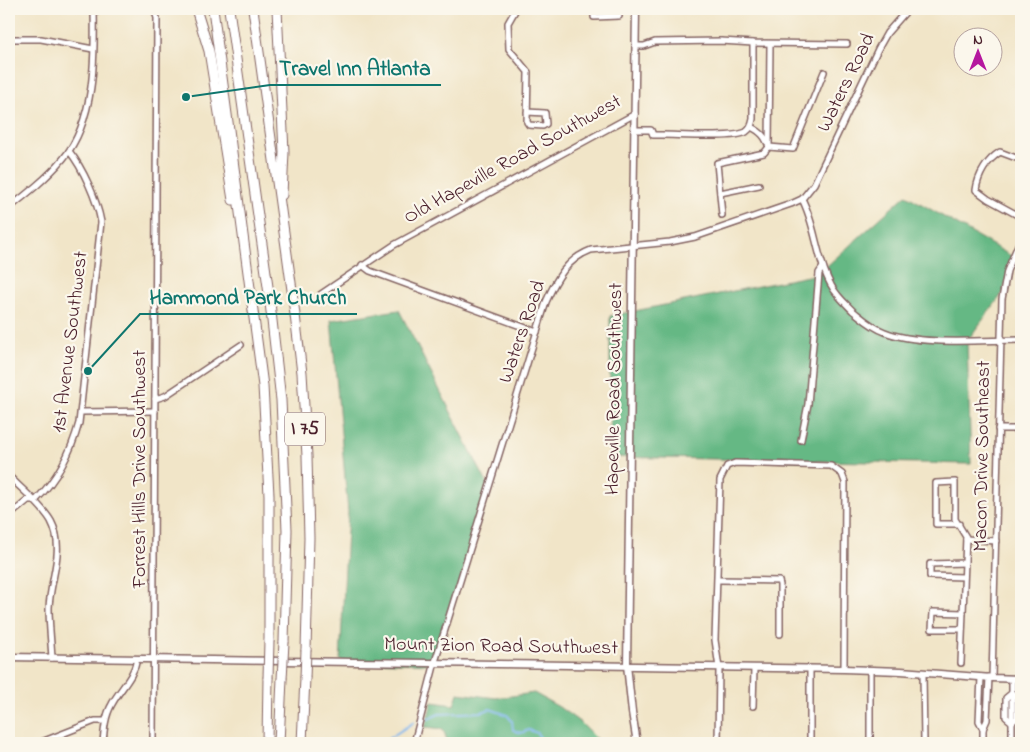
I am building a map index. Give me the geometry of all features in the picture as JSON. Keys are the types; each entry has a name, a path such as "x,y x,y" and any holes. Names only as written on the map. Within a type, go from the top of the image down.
{"highway":[{"path":"196,9 209,51 236,217 249,266"},
{"path":"213,9 264,386 270,580 267,743"},
{"name":"I 75","path":"229,9 269,294 281,400 287,530 279,743"},
{"name":"I 75","path":"253,9 302,373 309,538 302,743"},
{"path":"277,9 284,152 284,182 281,208"}],"street":[{"path":"9,208 44,179 69,151 78,134 88,107 91,89 94,9"},
{"name":"Forrest Hills Drive Southwest","path":"154,9 157,18 154,743"},
{"path":"516,9 508,23 509,49 528,72 527,112"},
{"path":"594,9 594,17 619,16"},
{"name":"Old Hapeville Road Southwest","path":"321,294 362,265 426,227 635,114 636,9"},
{"name":"Waters Road","path":"414,743 435,662 537,332 552,289 561,273 572,260 591,250 670,242 695,237 802,199 814,184 878,49 887,34 908,9"},
{"path":"9,39 41,39 93,49"},
{"path":"636,46 644,46 655,42 737,41 753,44 847,44"},
{"path":"635,130 651,130 653,134 662,135 734,135 746,132 751,127 754,119 753,44"},
{"path":"722,215 717,163 764,153 769,147 770,44"},
{"path":"769,147 793,149 824,72"},
{"name":"Hapeville Road Southwest","path":"635,114 627,666 637,743"},
{"path":"751,127 760,131 765,136 769,147"},
{"name":"1st Avenue Southwest","path":"9,516 28,500 36,500 45,491 64,464 75,438 81,412 100,222 96,203 76,159 69,151"},
{"path":"1016,158 1000,152 992,157 977,181 976,190 988,199 1021,217"},
{"path":"720,193 759,185"},
{"path":"802,199 823,267 831,286 842,301 862,318 885,332 897,336 933,340 1021,340"},
{"name":"Macon Drive Southeast","path":"983,729 987,720 991,678 1002,299 1007,271 1021,238"},
{"path":"362,265 370,271 537,332"},
{"path":"801,440 808,404 819,273 823,267"},
{"path":"155,399 165,396 241,346"},
{"path":"81,412 155,411"},
{"path":"998,429 1021,429"},
{"path":"718,743 719,668 715,641 720,480 727,466 735,463 831,466 838,469 842,474 846,482 844,670"},
{"path":"9,476 50,520 56,532 58,557 50,607 52,658"},
{"path":"958,524 936,524 936,482 955,482 955,519 963,530 966,539 961,663"},
{"path":"966,539 996,541"},
{"path":"964,577 930,576 930,564 965,563"},
{"path":"718,580 779,581 780,634"},
{"path":"962,629 932,629 933,612 963,613"},
{"name":"Mount Zion Road Southwest","path":"9,657 870,670 1021,679"},
{"path":"103,743 105,721 112,705 135,669 137,659"},
{"path":"754,669 754,706"},
{"path":"810,670 810,743"},
{"path":"870,670 870,743"},
{"path":"923,673 924,743"},
{"path":"981,677 979,721 983,729 983,743"},
{"path":"1012,678 1012,693"},
{"path":"1012,693 1017,697 1015,709 1017,718 1012,722"},
{"path":"1012,693 1006,698 1006,717 1012,722"},
{"path":"1006,709 1015,709"},
{"path":"38,743 95,721 105,721"},
{"path":"1012,722 1012,743"}],"green space":[{"path":"906,195 1013,257 1003,293 967,341 971,464 610,457 610,316 818,274"},
{"path":"399,310 490,489 433,664 340,661 348,512 331,320"},
{"path":"458,693 496,698 534,693 559,707 581,723 598,740 597,743 448,743 443,729 425,727 432,702 454,705"}],"waterway":[{"path":"428,719 439,714 482,712 490,709 507,715 512,721 513,730 521,733 529,730 537,733 544,743"},
{"path":"382,743 414,722"}],"place":[{"name":"Travel Inn Atlanta","path":"186,97"},
{"name":"Hammond Park Church","path":"88,371"}]}
